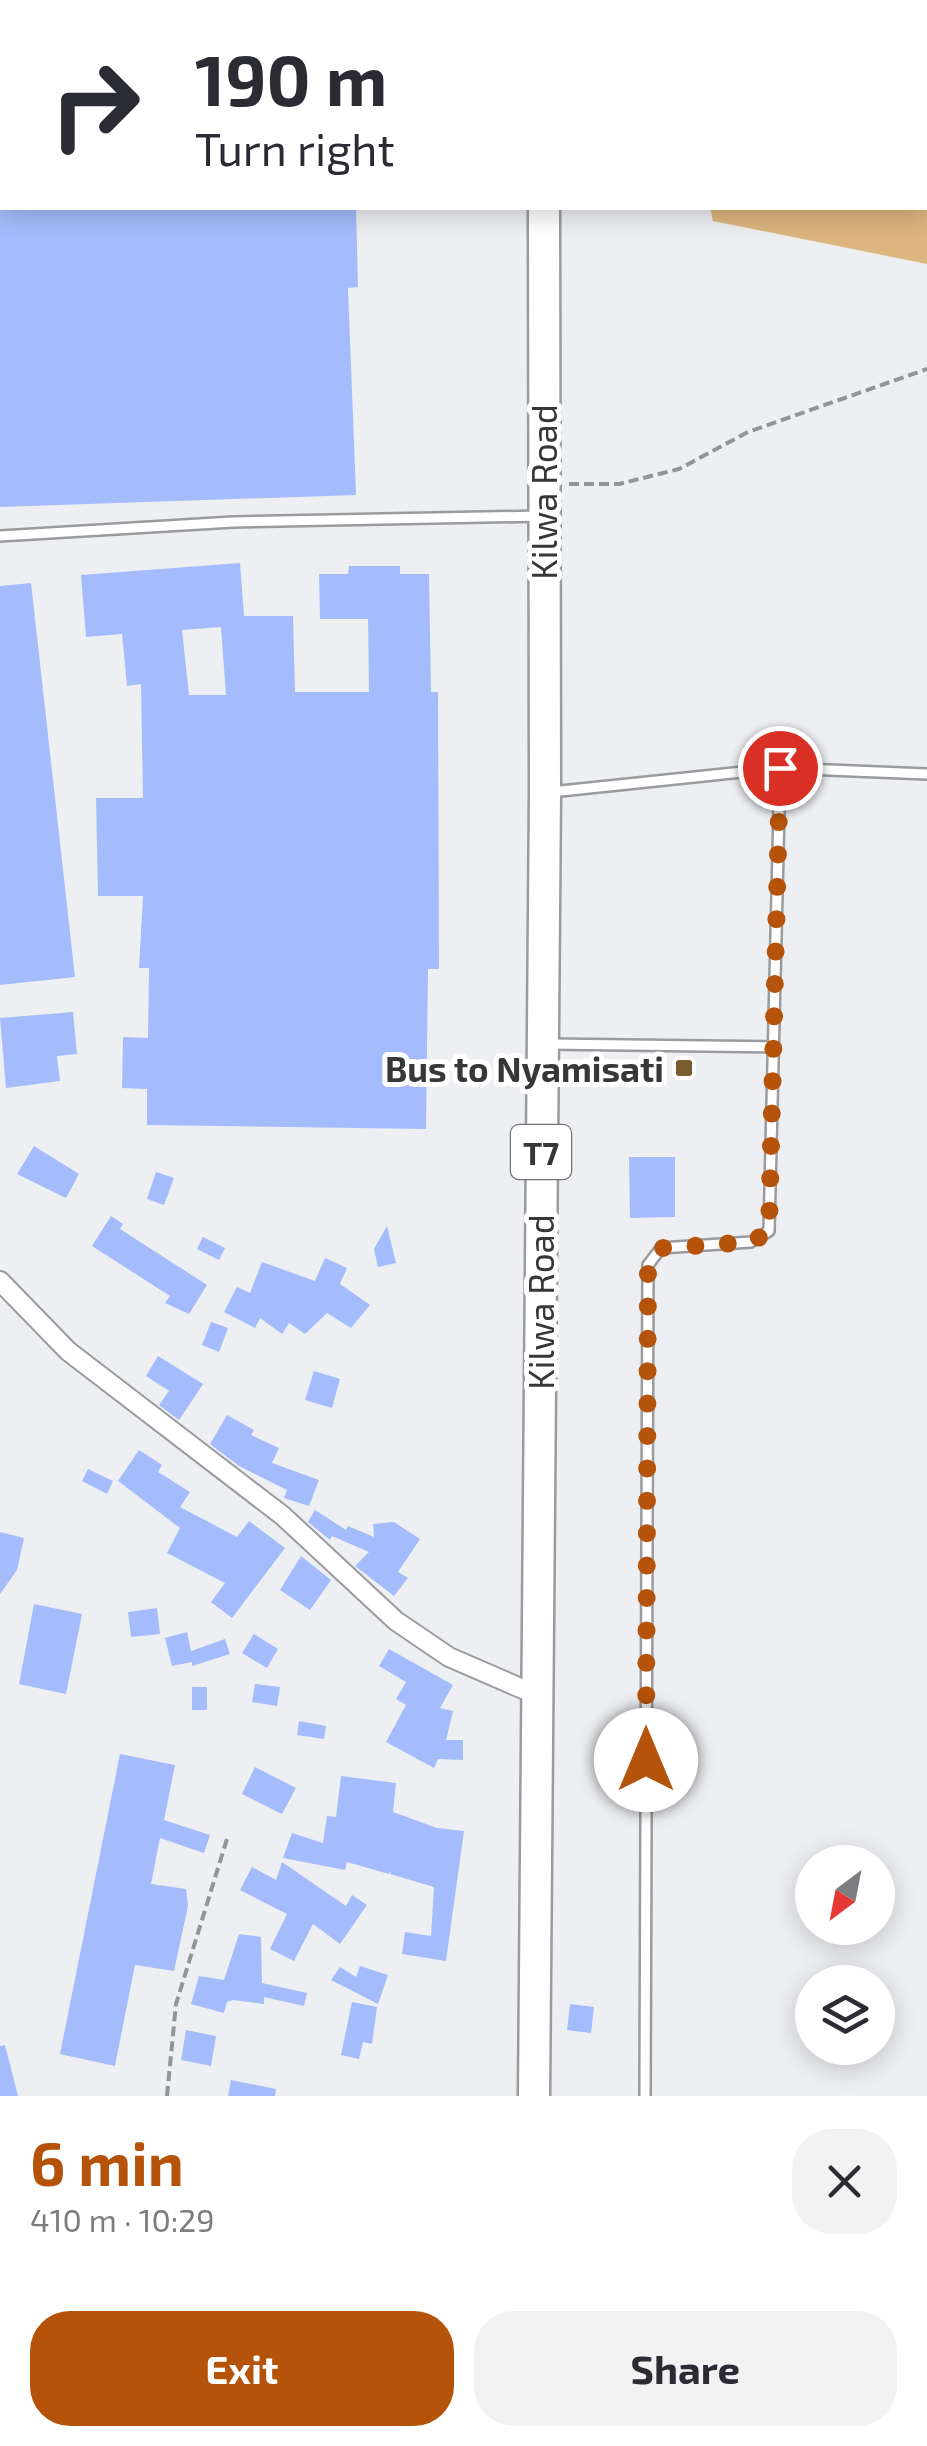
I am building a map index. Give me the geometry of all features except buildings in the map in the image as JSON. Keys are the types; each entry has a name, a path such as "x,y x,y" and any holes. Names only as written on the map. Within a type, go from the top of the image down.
{"highway":[{"name":"Kilwa Road","path":"534,2096 544,793 544,210"}],"street":[{"path":"0,1281 68,1351 283,1516 396,1621 449,1656 539,1696"}],"lane":[{"path":"0,536 253,522 541,516"},
{"path":"645,2096 648,1264 662,1248 752,1242 769,1231 780,768"},
{"path":"544,793 780,768 927,774"},
{"path":"542,1044 775,1047"}],"path":[{"path":"544,484 619,484 644,479 679,468 748,432 927,369"},
{"path":"167,2096 176,2004 228,1839"}],"shaded area":[{"path":"710,210 927,210 927,264 713,221"}],"place":[{"name":"Bus to Nyamisati","path":"684,1068"}],"route":[{"path":"646,1760 648,1264 662,1248 752,1242 769,1231 780,768"}]}
